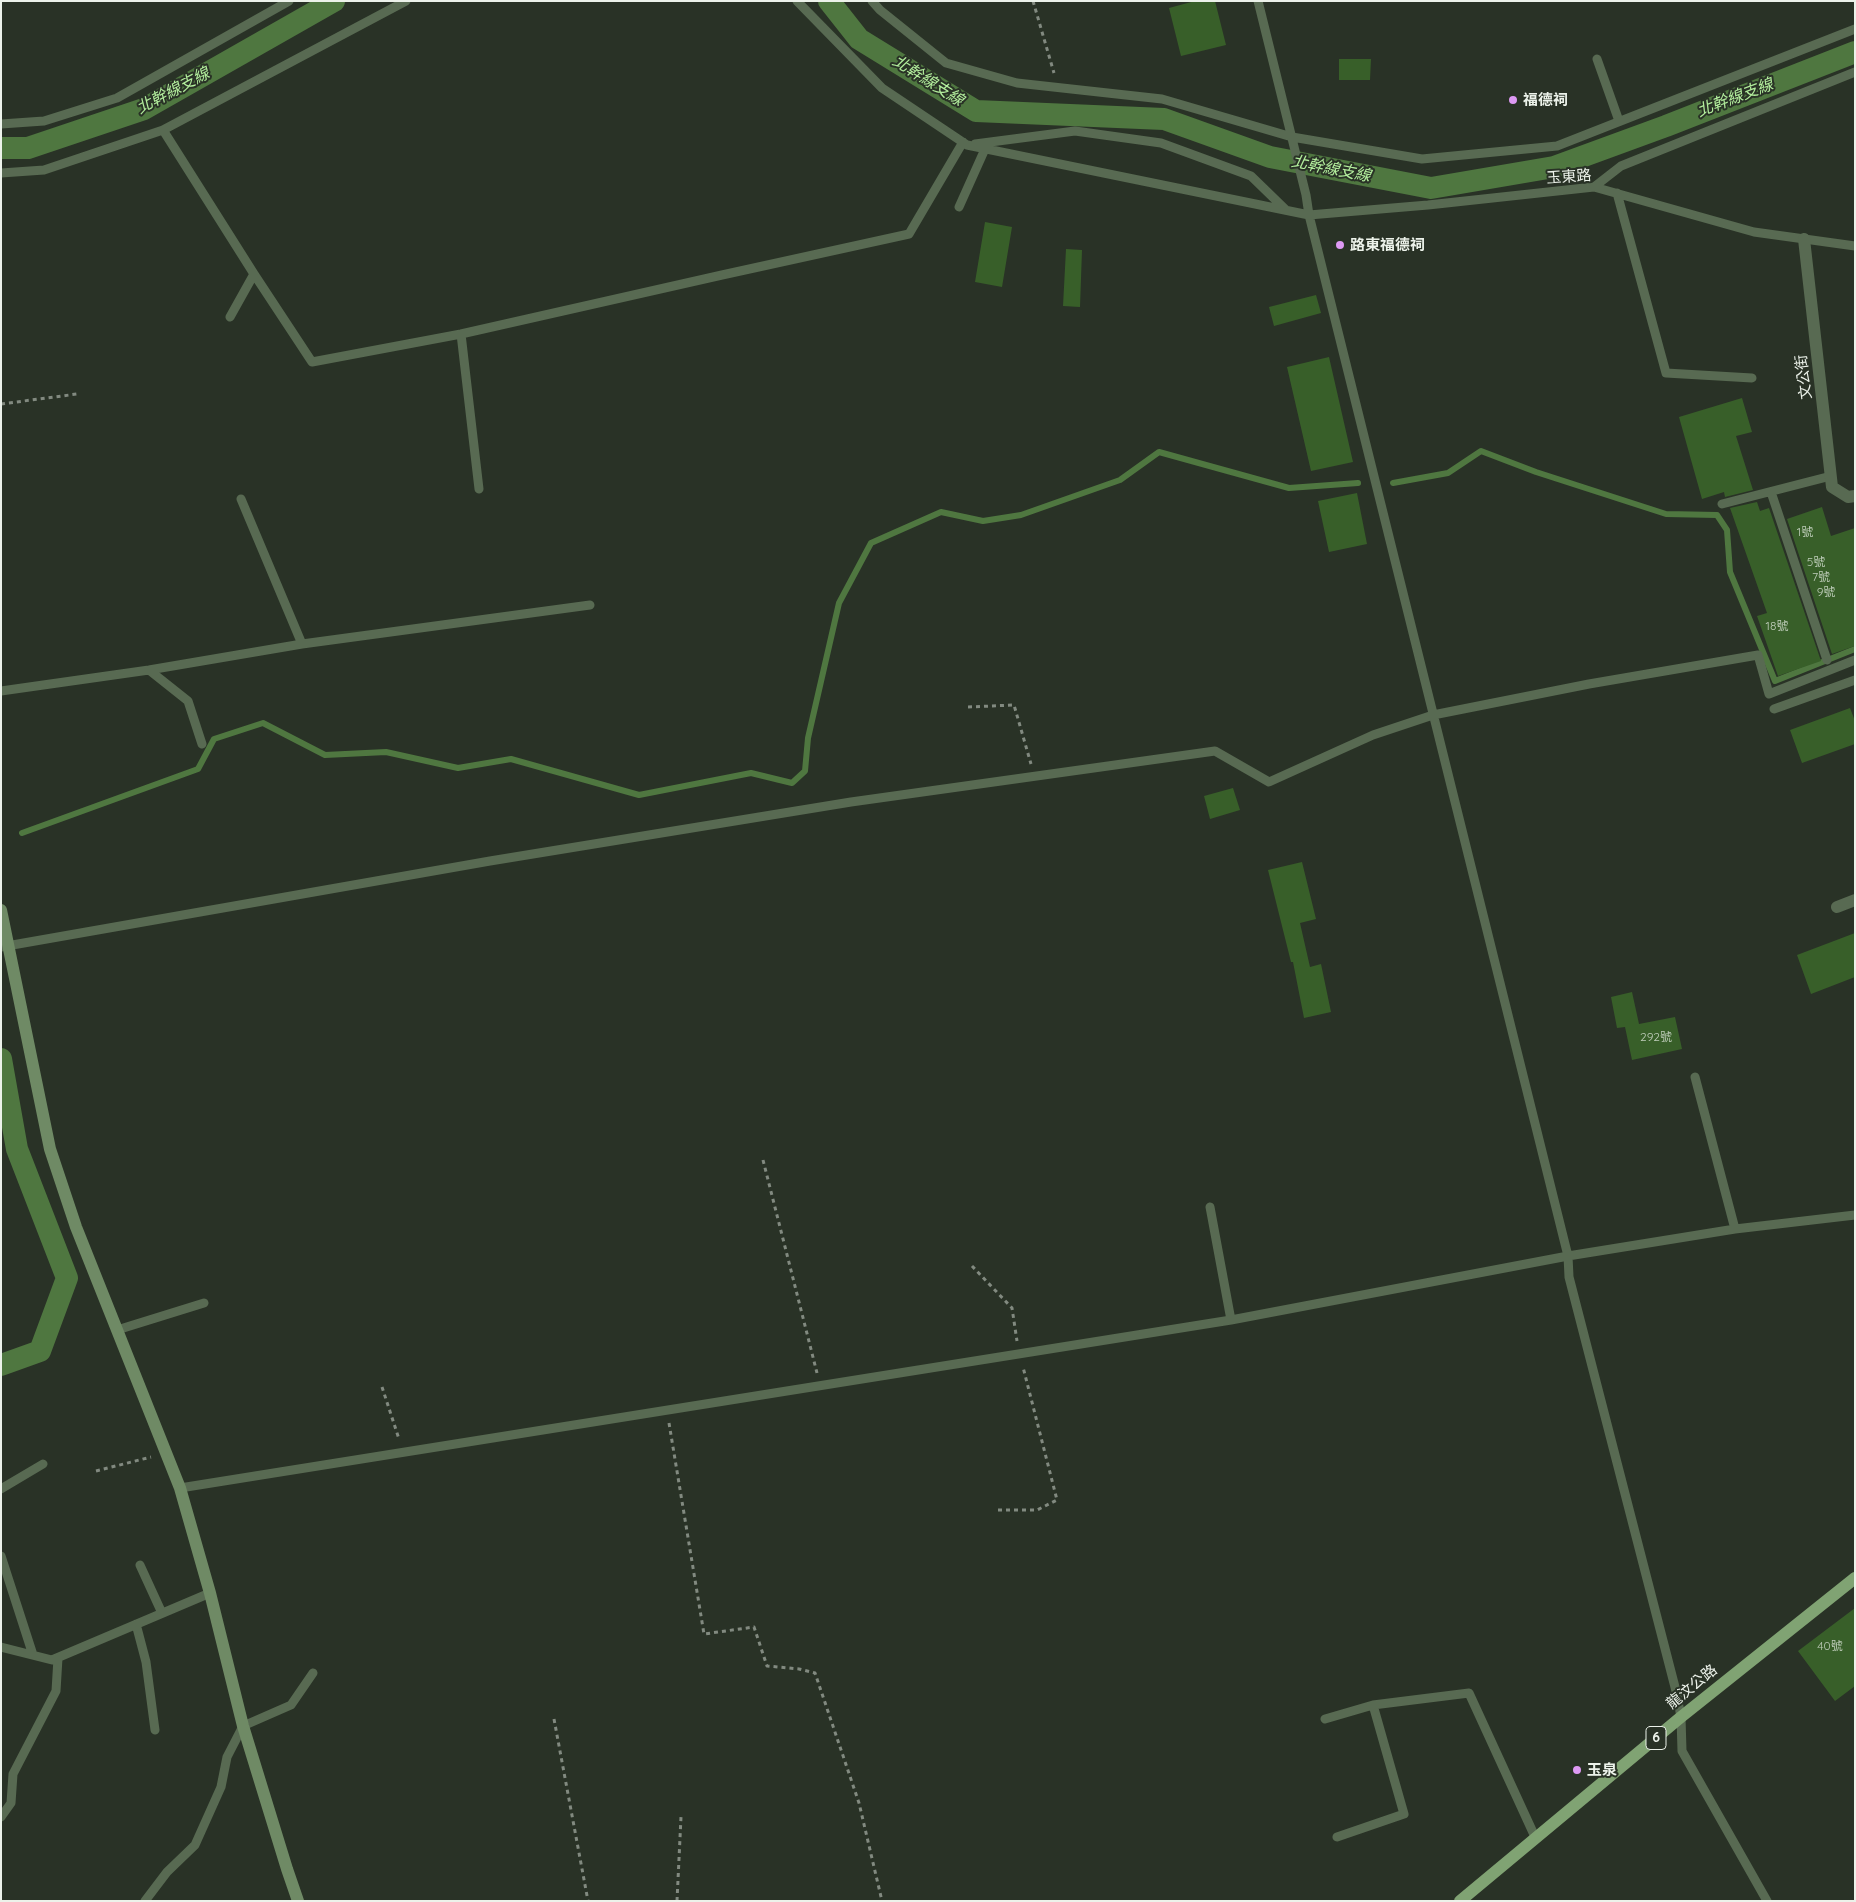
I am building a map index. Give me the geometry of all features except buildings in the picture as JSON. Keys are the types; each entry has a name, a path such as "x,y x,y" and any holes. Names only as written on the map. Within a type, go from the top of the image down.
{"main road":[{"path":"1,910 4,947 50,1149 76,1227 180,1488 210,1593 242,1726 298,1901"},
{"name":"龍汶公路","path":"1460,1901 1681,1717 1855,1578"}],"street":[{"name":"文公街","path":"1804,239 1832,487 1848,497 1855,496"},
{"path":"1837,907 1855,900"}],"lane":[{"path":"1,124 44,121 117,98 289,1"},
{"path":"1,172 44,170 163,130 406,1"},
{"path":"798,1 882,88 965,143 1075,131 1161,143 1251,176 1286,210"},
{"path":"872,1 880,10 946,63 1017,83 1162,99 1292,137 1422,159 1558,146 1855,29"},
{"path":"1258,1 1432,715 1568,1256 1569,1277 1676,1691 1681,1717 1682,1750 1767,1901"},
{"path":"1597,59 1619,122"},
{"path":"1594,187 1621,166 1855,72"},
{"path":"163,130 312,362 462,334 909,234 965,143"},
{"name":"玉東路","path":"965,143 1309,215 1428,205 1594,187 1754,232 1855,246"},
{"path":"959,206 985,148"},
{"path":"1617,193 1666,373 1752,378"},
{"path":"230,317 254,274"},
{"path":"462,334 479,489"},
{"path":"1722,504 1831,476"},
{"path":"1771,492 1827,660"},
{"path":"241,499 302,644"},
{"path":"1,691 149,670 302,644 590,605"},
{"path":"4,947 500,859 842,804 1215,751 1269,782 1373,735 1432,715 1590,684 1758,655 1769,694 1855,660"},
{"path":"149,670 188,701 202,744"},
{"path":"1774,709 1855,680"},
{"path":"1695,1076 1735,1229"},
{"path":"1210,1207 1231,1320"},
{"path":"180,1488 1231,1320 1568,1256 1735,1229 1855,1215"},
{"path":"117,1330 204,1303"},
{"path":"1,1489 42,1464"},
{"path":"1,1556 32,1655"},
{"path":"140,1565 162,1613"},
{"path":"1,1647 52,1660 210,1593"},
{"path":"136,1624 146,1662 155,1730"},
{"path":"1,1817 12,1803 13,1774 56,1691 58,1658"},
{"path":"145,1901 167,1872 195,1845 221,1787 227,1757 242,1726 291,1705 313,1673"},
{"path":"1325,1719 1373,1706 1469,1693 1536,1839"},
{"path":"1337,1837 1404,1814 1373,1706"}],"path":[{"path":"1033,1 1058,88"},
{"path":"1,404 77,394"},
{"path":"968,707 1014,705 1035,776"},
{"path":"763,1160 821,1386"},
{"path":"972,1266 1012,1308 1019,1354 1057,1500 1038,1510 998,1510"},
{"path":"382,1387 404,1452"},
{"path":"667,1410 704,1634 754,1627 767,1666 800,1669 815,1674 859,1803 882,1901"},
{"path":"96,1472 167,1452"},
{"path":"554,1719 588,1901"},
{"path":"677,1901 681,1818"}],"waterway":[{"name":"北幹線支線","path":"1,148 28,148 144,109 334,1"},
{"name":"北幹線支線","path":"829,1 859,39 976,111 1164,119 1270,157 1431,188 1554,167 1666,126 1855,52"},
{"path":"1393,483 1448,473 1481,451 1536,472 1666,514 1717,515 1727,530 1730,572 1775,681 1855,649"},
{"path":"22,833 198,769 214,739 263,723 325,755 386,752 458,768 511,759 639,795 751,773 792,783 805,771 808,738 839,603 871,543 941,512 983,521 1021,515 1120,480 1159,452 1289,488 1358,483"},
{"path":"1,1059 17,1149 67,1278 40,1351 1,1365"}],"place":[{"name":"福德祠","path":"1513,100"},
{"name":"路東福德祠","path":"1340,245"},
{"name":"玉泉","path":"1577,1770"}]}
